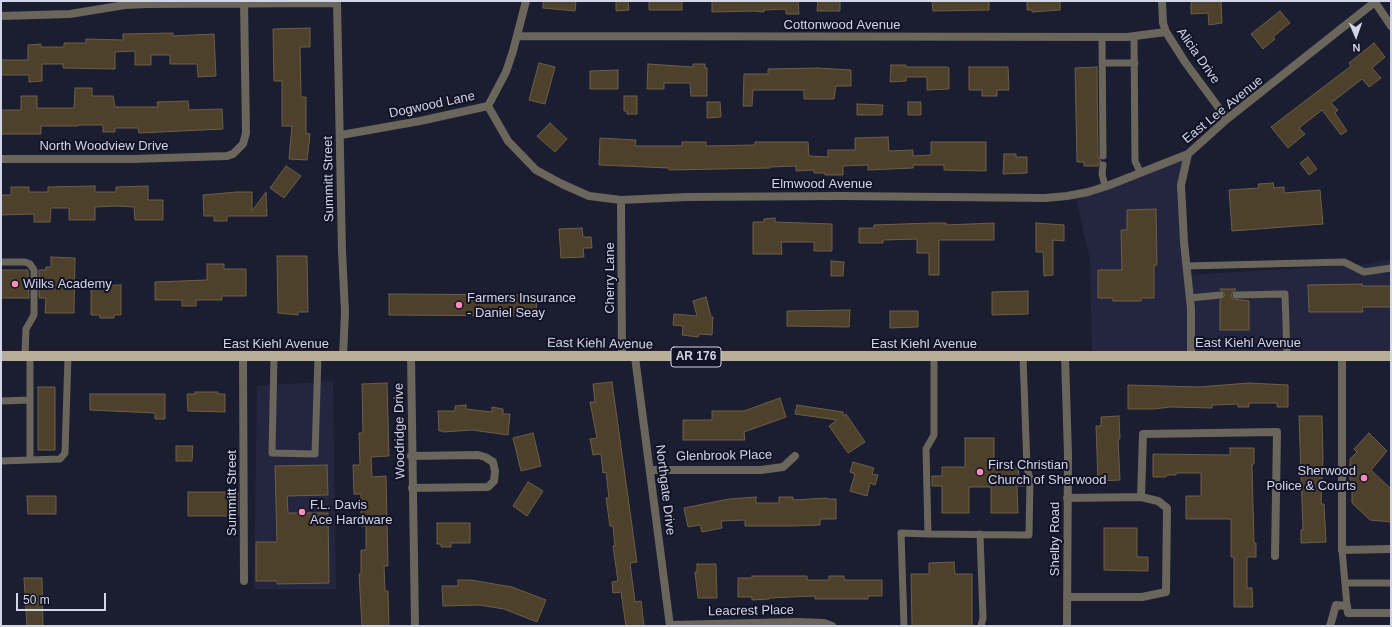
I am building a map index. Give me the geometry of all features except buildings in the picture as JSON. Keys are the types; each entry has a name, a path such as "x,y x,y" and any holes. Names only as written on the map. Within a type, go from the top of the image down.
{"main road":[{"name":"East Kiehl Avenue","path":"1,356 622,356 636,358 1391,356"}],"street":[{"name":"Dogwood Lane","path":"341,135 420,121 488,106 506,72 526,1"},
{"name":"Alicia Drive","path":"1162,1 1163,23 1166,32 1185,62 1227,119"},
{"path":"1375,1 1391,26"},
{"name":"East Lee Avenue","path":"1191,357 1190,298 1181,185 1188,154 1227,119 1375,1"},
{"name":"North Woodview Drive","path":"1,159 206,157 233,154 243,144 246,134 244,2"},
{"path":"1,16 70,14 132,4 337,2"},
{"name":"Summitt Street","path":"337,2 341,135 342,251 345,312 343,357"},
{"name":"Cottonwood Avenue","path":"517,36 1102,37 1134,36 1166,32"},
{"name":"Elmwood Avenue","path":"488,106 508,141 536,170 589,196 621,200 687,197 842,196 1045,198 1088,192 1188,154"},
{"name":"Cherry Lane","path":"621,200 622,356"},
{"name":"Summitt Street","path":"244,356 244,581"},
{"name":"Woodridge Drive","path":"411,356 411,456 415,626"},
{"name":"Shelby Road","path":"1065,356 1068,498 1067,626"},
{"path":"1342,356 1342,550 1391,549"},
{"name":"Northgate Drive","path":"636,358 670,625"},
{"path":"1142,497 1143,434 1277,432 1275,556"},
{"path":"411,456 478,455 493,462 495,471 494,480 488,487 412,488"},
{"name":"Glenbrook Place","path":"650,470 762,470 783,467 795,456"},
{"path":"1067,597 1142,598 1166,592 1167,508 1158,501 1142,497 1068,498"},
{"path":"1330,626 1336,605 1347,606 1348,613 1391,613"},
{"name":"Leacrest Place","path":"670,625 797,622 832,626"}],"lane":[{"path":"1134,36 1134,160 1140,172"},
{"path":"1102,37 1103,156"},
{"path":"1102,63 1135,63"},
{"path":"1103,165 1102,174 1105,186"},
{"path":"1,262 25,262 30,264 34,270 34,315 26,329 30,400 30,460"},
{"path":"1187,266 1344,262 1364,272 1391,268"},
{"path":"1236,295 1285,294 1287,356"},
{"path":"1190,298 1220,295"},
{"path":"1,461 60,459 65,453 68,356"},
{"path":"904,626 901,533 1029,535 1030,479 1027,468 1023,356"},
{"path":"274,357 272,453 315,454 318,357"},
{"path":"928,534 926,449 934,435 934,357"},
{"path":"1,401 30,400"},
{"path":"980,534 983,618 981,626"},
{"path":"1342,550 1347,606"},
{"path":"1345,583 1391,583"}],"shaded area":[{"path":"1188,154 1183,169 1188,275 1368,264 1391,259 1391,356 1092,356 1090,260 1075,194"},
{"path":"333,381 336,589 254,589 257,386"}],"place":[{"name":"Wilks Academy","path":"15,284"},
{"name":"Farmers Insurance - Daniel Seay","path":"459,305"},
{"name":"First Christian Church of Sherwood","path":"980,472"},
{"name":"Sherwood Police & Courts","path":"1364,478"},
{"name":"F.L. Davis Ace Hardware","path":"302,512"}]}
